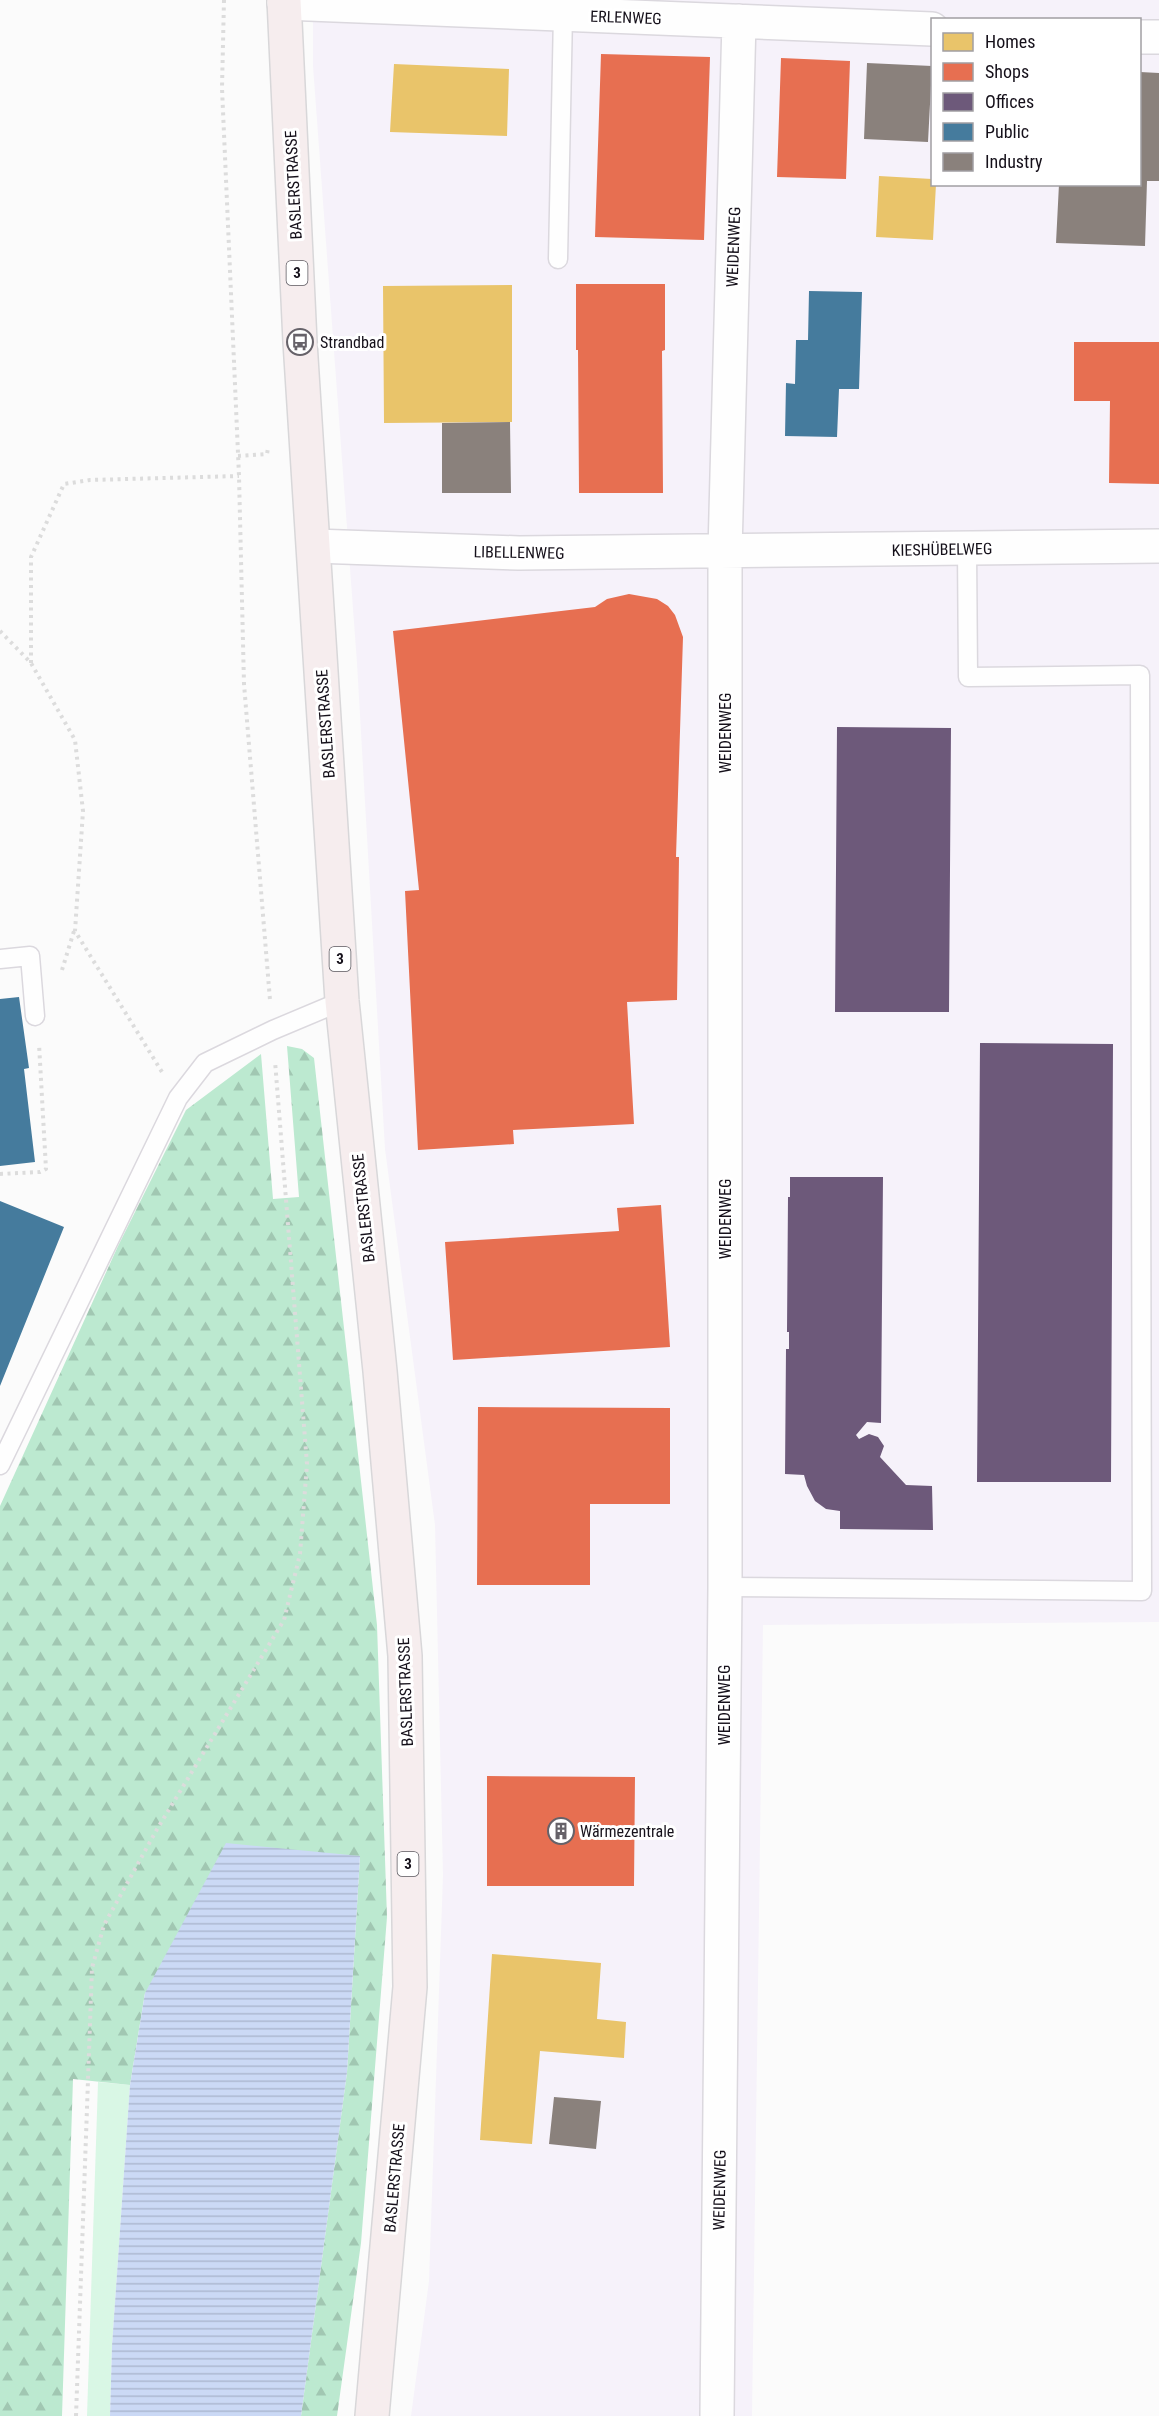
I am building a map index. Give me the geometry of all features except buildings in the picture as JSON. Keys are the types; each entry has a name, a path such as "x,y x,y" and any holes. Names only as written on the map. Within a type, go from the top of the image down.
{"main road":[{"name":"BASLERSTRASSE","path":"284,1 300,342 342,1001 380,1371 405,1656 410,1987 372,2416"}],"street":[{"name":"ERLENWEG","path":"284,1 931,29"},
{"name":"WEIDENWEG","path":"717,2416 725,1587 725,551 739,21"},
{"path":"1141,37 1159,38"},
{"name":"LIBELLENWEG","path":"314,546 519,553 725,551"},
{"name":"KIESHÜBELWEG","path":"725,551 1159,546"}],"lane":[{"path":"558,260 563,14"},
{"path":"725,1587 1142,1591 1140,675 968,677 967,549"},
{"path":"0,959 30,956 35,1016"},
{"path":"0,1466 178,1098 205,1063 273,1030 342,1001"}],"path":[{"path":"76,2416 92,1968 104,1925 156,1831 284,1620 300,1554 307,1464 244,684 238,456 222,88 224,0"},
{"path":"238,456 267,454 269,443 274,442"},
{"path":"31,663 31,557 64,484 90,480 238,476"},
{"path":"0,631 31,663 75,740 83,811 75,931 178,1098"},
{"path":"0,1174 40,1172 46,1169 40,1054 35,1016"}],"shaded area":[{"path":"313,0 1159,0 1159,1622 763,1625 752,2416 411,2416 429,2281 443,1875 435,1525 385,1149 357,663 313,66"}],"green space":[{"path":"287,1046 302,1049 314,1058 377,1625 387,1917 361,2243 337,2416 301,2416 347,2072 360,1856 145,1993 130,2085 73,2079 62,2416 0,2416 0,1506 118,1246 186,1110 261,1054 273,1199 299,1197"},
{"path":"98,2082 130,2085 112,2346 110,2416 87,2416"}],"water":[{"path":"226,1843 360,1856 347,2072 301,2416 110,2416 112,2346 130,2085 145,1993"}],"place":[{"name":"Strandbad","path":"300,342"},
{"name":"Wärmezentrale","path":"561,1831"}]}
